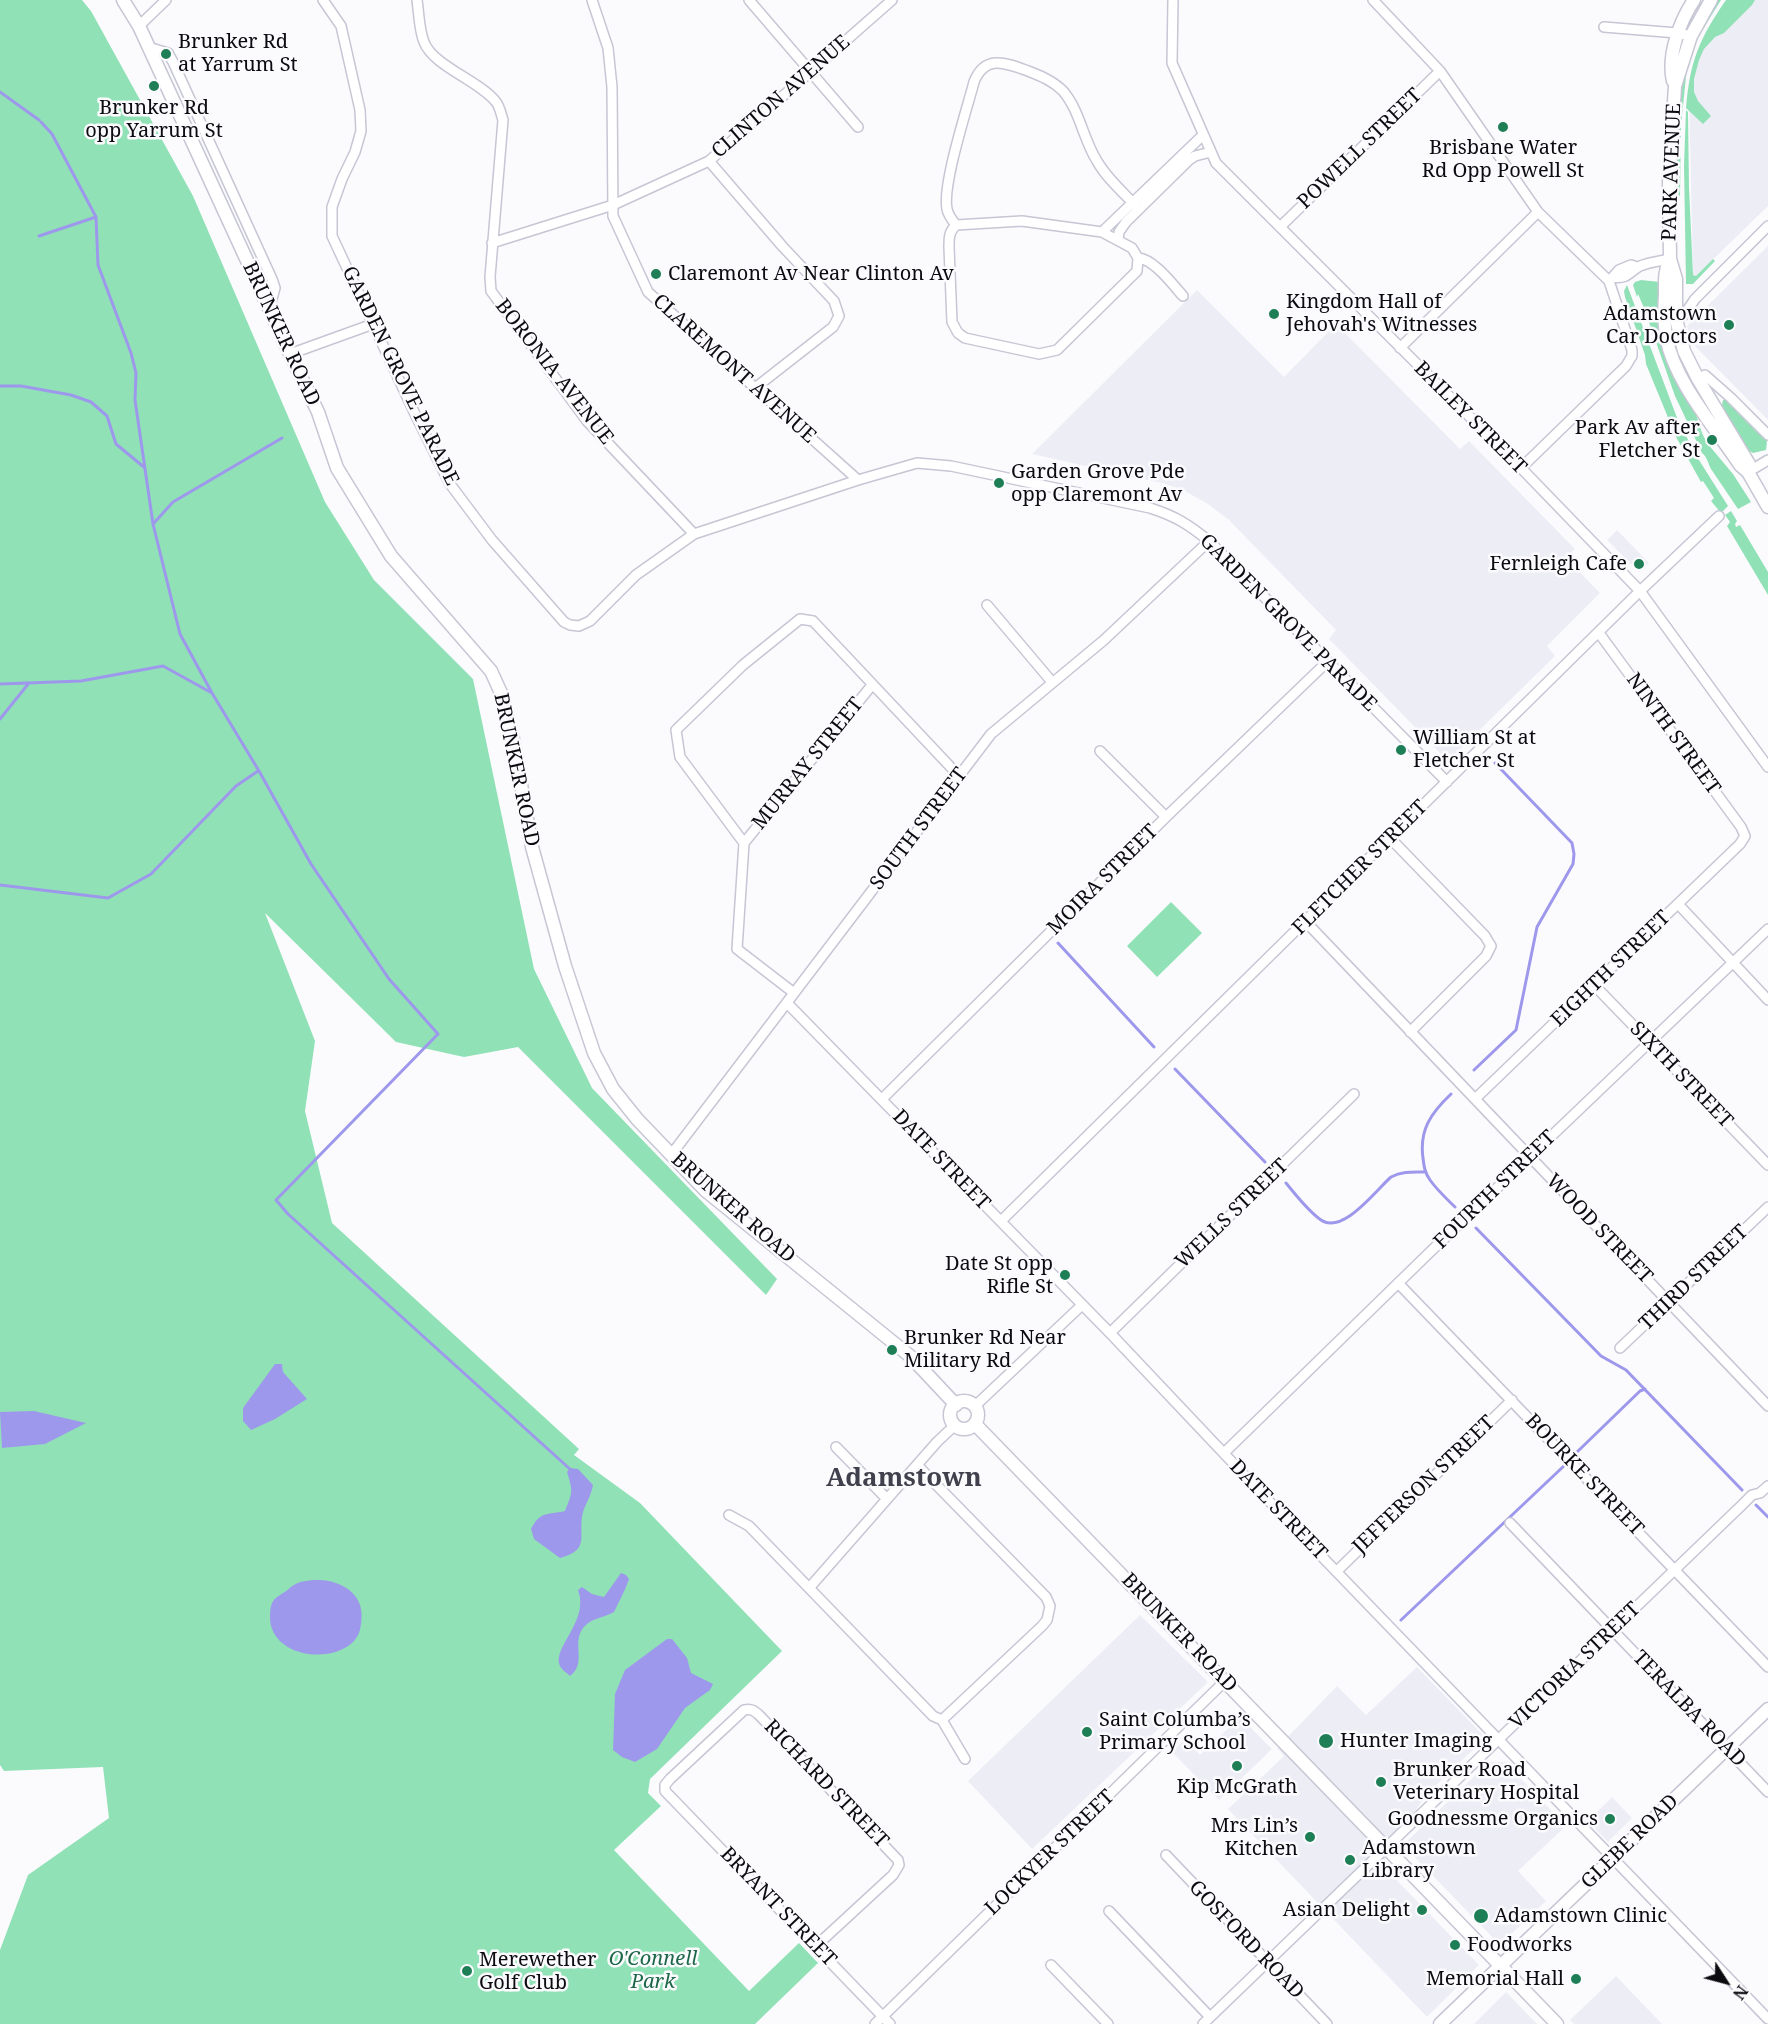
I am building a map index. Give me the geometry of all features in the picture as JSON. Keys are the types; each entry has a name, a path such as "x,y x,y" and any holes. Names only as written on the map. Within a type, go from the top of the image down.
{"main road":[{"name":"BRUNKER ROAD","path":"123,0 139,26 318,412 338,468 391,555 491,671 501,693 513,739 532,847 565,966 594,1053 614,1089 637,1119 706,1191 909,1356 956,1405"},
{"name":"PARK AVENUE","path":"1675,86 1671,73 1677,33 1694,0"},
{"name":"PARK AVENUE","path":"1711,0 1691,36 1675,86 1668,182 1670,259 1676,279 1669,346 1686,384 1740,465 1749,472 1768,507"},
{"name":"PARK AVENUE","path":"1670,259 1665,271 1672,317 1684,351 1698,379 1749,464 1749,472"},
{"path":"965,1402 975,1406 978,1415 975,1424 965,1429 955,1425 951,1415 956,1405 965,1402"},
{"name":"BRUNKER ROAD","path":"975,1424 1557,2024"},
{"name":"GLEBE ROAD","path":"1440,2024 1768,1709"}],"street":[{"path":"139,26 166,0"},
{"name":"GARDEN GROVE PARADE","path":"323,0 341,26 360,110 361,131 355,152 342,178 332,207 332,236 450,484 492,540 564,622 570,626 579,626 590,621 636,575 694,534 858,480 917,464 951,466 1150,508 1173,516 1194,529 1209,541 1447,782"},
{"name":"BORONIA AVENUE","path":"417,0 424,42 430,51 498,104 503,120 492,243 491,291 587,421 694,534"},
{"name":"CLAREMONT AVENUE","path":"592,0 608,48 612,87 613,216 648,292 858,480"},
{"path":"749,0 858,127"},
{"name":"CLINTON AVENUE","path":"492,243 613,205 709,161 892,0"},
{"name":"BAILEY STREET","path":"1173,0 1172,63 1216,163 1521,468 1640,591 1768,767"},
{"path":"1373,0 1440,70 1538,212 1611,279 1632,350 1631,358 1626,366 1521,468"},
{"path":"1604,27 1691,36"},
{"path":"956,225 946,207 951,172 977,75 986,66 997,62 1004,62 1042,76 1064,92 1072,104 1097,162 1136,206"},
{"name":"POWELL STREET","path":"1280,227 1440,70"},
{"path":"1118,240 1123,226 1136,206 1203,135"},
{"path":"1102,232 1195,156 1211,152"},
{"path":"709,161 834,302 839,316 834,327 755,388"},
{"path":"1400,348 1538,212"},
{"path":"1022,221 1102,232 1132,248 1138,258 1137,271 1057,350 1039,354 964,338 958,333 952,322 948,235 956,225 1022,221"},
{"path":"1672,317 1685,301 1695,299 1768,226"},
{"path":"1138,258 1151,263 1184,296"},
{"path":"1611,279 1619,270 1631,265 1637,267 1654,261 1670,259"},
{"path":"290,354 373,324"},
{"path":"1698,379 1705,375 1768,435"},
{"path":"1749,472 1768,460"},
{"name":"FLETCHER STREET","path":"1001,1221 1640,591 1719,516"},
{"name":"SOUTH STREET","path":"671,1155 991,734 1104,640 1209,541"},
{"path":"987,605 1052,682"},
{"path":"794,993 737,949 744,843 680,757 676,730 743,665 800,619 813,621 959,776"},
{"name":"NINTH STREET","path":"1599,633 1741,827 1745,836"},
{"name":"MOIRA STREET","path":"882,1099 1327,662"},
{"name":"MURRAY STREET","path":"744,843 872,685"},
{"path":"1100,752 1166,818"},
{"name":"EIGHTH STREET","path":"1475,1099 1740,844 1745,836"},
{"path":"1390,838 1485,936 1491,945 1486,956 1410,1032"},
{"path":"1678,904 1768,1000"},
{"name":"WOOD STREET","path":"1306,922 1768,1406"},
{"name":"FOURTH STREET","path":"1224,1453 1768,929"},
{"name":"SIXTH STREET","path":"1594,985 1768,1165"},
{"name":"DATE STREET","path":"787,1003 1110,1333 1768,2019"},
{"name":"WELLS STREET","path":"1110,1333 1354,1094"},
{"name":"THIRD STREET","path":"1620,1348 1768,1207"},
{"name":"BOURKE STREET","path":"1398,1283 1768,1667"},
{"path":"975,1406 1082,1305"},
{"name":"JEFFERSON STREET","path":"1337,1571 1512,1400"},
{"path":"810,1587 937,1442 955,1425"},
{"path":"836,1447 887,1499"},
{"path":"917,1465 1046,1597 1050,1606 1047,1620 1042,1626 942,1720"},
{"name":"VICTORIA STREET","path":"1206,2021 1752,1495 1760,1493 1768,1486"},
{"path":"729,1515 749,1526 933,1716 942,1720 964,1759"},
{"name":"TERALBA ROAD","path":"1510,1523 1768,1792"},
{"name":"LOCKYER STREET","path":"875,2024 886,2020 1225,1681"},
{"name":"BRYANT STREET","path":"749,1708 740,1712 670,1779 664,1785 665,1791 886,2020"},
{"name":"RICHARD STREET","path":"749,1708 760,1716 894,1855 899,1865 893,1875 816,1946"},
{"name":"GOSFORD ROAD","path":"1166,1855 1327,2024"},
{"path":"1109,1911 1206,2021"},
{"path":"1052,1965 1108,2024"}],"shaded area":[{"path":"1728,0 1768,0 1768,206 1696,276 1693,275 1689,95 1693,70"},
{"path":"1768,246 1768,420 1692,343 1687,326"},
{"path":"1197,290 1284,377 1336,324 1460,449 1469,441 1575,549 1566,558 1600,593 1547,646 1555,656 1448,761 1329,639 1336,630 1229,520 1208,504 1183,490 1162,483 1032,454"},
{"path":"1617,530 1649,563 1639,572 1607,540"},
{"path":"275,1364 282,1364 283,1372 307,1399 275,1419 251,1430 243,1421 243,1408"},
{"path":"34,1411 86,1423 45,1444 2,1448 0,1412"},
{"path":"570,1468 578,1469 593,1485 583,1512 580,1546 560,1558 534,1539 531,1529 541,1516 565,1511 571,1492 567,1472"},
{"path":"621,1573 629,1579 624,1592 614,1612 590,1622 582,1630 578,1644 578,1664 570,1676 560,1666 559,1659 579,1612 578,1590 582,1587 592,1594 604,1597"},
{"path":"321,1580 346,1588 357,1599 362,1614 360,1631 354,1641 343,1649 316,1655 302,1653 289,1648 279,1640 272,1629 271,1607 274,1600 294,1585 304,1581"},
{"name":"Saint Columba’s Primary School","path":"1140,1615 1208,1682 1032,1849 968,1781"},
{"path":"667,1639 672,1639 687,1658 691,1673 713,1684 710,1690 685,1708 657,1749 635,1762 622,1757 613,1750 615,1694 625,1670"},
{"path":"1417,1667 1483,1735 1481,1742 1425,1796 1382,1865 1479,1965 1427,2017 1228,1809 1284,1756 1277,1748 1337,1686 1366,1715"},
{"path":"1240,1717 1272,1749 1219,1800 1172,1752 1185,1739 1200,1755"},
{"path":"1489,1762 1505,1762 1566,1826 1518,1871 1546,1901 1500,1945 1403,1845"},
{"name":"Goodnessme Organics","path":"1612,1797 1632,1818 1608,1842 1588,1821"},
{"path":"1616,1976 1662,2024 1574,2024 1570,2020"},
{"path":"1506,1992 1537,2024 1474,2024"}],"green space":[{"name":"O'Connell Park","path":"0,0 82,0 91,11 193,196 325,502 374,580 473,679 534,969 592,1088 777,1279 766,1295 518,1047 464,1057 396,1042 265,913 315,1041 305,1111 332,1223 579,1449 574,1455 640,1503 782,1651 650,1779 648,1793 661,1806 614,1850 749,1991 799,1943 818,1963 755,2024 0,2024 0,1950 28,1875 109,1818 103,1767 4,1771 0,1765"},
{"path":"1717,0 1721,0 1698,37 1687,67 1681,126 1680,196 1678,196 1679,101 1685,64 1699,30"},
{"path":"1726,0 1755,0 1724,33 1715,37 1704,49 1699,60 1694,79 1694,92 1698,101 1711,116 1703,124 1686,108 1690,77 1697,51"},
{"path":"1686,110 1688,112 1693,275 1696,276 1713,259 1715,261 1693,284 1686,284 1684,165"},
{"path":"1641,280 1660,282 1659,299 1702,433 1751,502 1738,509 1702,453 1675,396 1644,308 1633,285"},
{"path":"1627,285 1679,423 1728,506 1721,513 1711,501 1714,498 1703,481 1701,482 1676,437 1646,364 1625,297 1624,291"},
{"path":"1723,400 1727,400 1767,441 1766,450 1753,453 1747,450 1722,405"},
{"path":"1731,511 1737,521 1736,527 1740,525 1768,572 1768,595 1727,526 1730,522 1725,515"},
{"path":"1171,902 1202,933 1157,977 1127,946"}],"waterway":[{"path":"0,92 39,120"},
{"path":"41,122 52,134 96,217 98,265 131,353 136,373 135,400 153,524 180,634 311,864 389,979 438,1034 276,1200 288,1214 571,1470"},
{"path":"39,236 96,217"},
{"path":"0,386 21,386 71,395 91,402 107,416 116,444 145,468"},
{"path":"153,524 173,502 282,438"},
{"path":"0,684 81,681 163,666 212,693"},
{"path":"0,719 29,683"},
{"path":"1474,1070 1516,1030 1537,927 1573,864 1574,854 1572,843 1495,763"},
{"path":"0,885 108,898 151,874 236,786 258,771"},
{"path":"1058,943 1154,1047"},
{"path":"1175,1069 1265,1162"},
{"path":"1451,1094 1432,1115 1425,1130 1422,1148 1424,1167 1428,1177 1455,1207"},
{"path":"1286,1183 1311,1212 1321,1220 1330,1223 1339,1221 1359,1209 1391,1177 1403,1173 1425,1172"},
{"path":"1476,1228 1601,1356 1626,1370 1742,1490"},
{"path":"1576,1453 1640,1391 1645,1389"},
{"path":"1401,1620 1566,1464"},
{"path":"1756,1505 1768,1517"}],"place":[{"name":"Brunker Rd at Yarrum St","path":"166,54"},
{"name":"Brunker Rd opp Yarrum St","path":"154,86"},
{"name":"Brisbane Water Rd Opp Powell St","path":"1503,127"},
{"name":"Claremont Av Near Clinton Av","path":"656,274"},
{"name":"Kingdom Hall of Jehovah's Witnesses","path":"1274,314"},
{"name":"Adamstown Car Doctors","path":"1729,325"},
{"name":"Park Av after Fletcher St","path":"1712,440"},
{"name":"Garden Grove Pde opp Claremont Av","path":"999,483"},
{"name":"Fernleigh Cafe","path":"1639,564"},
{"name":"William St at Fletcher St","path":"1401,750"},
{"name":"Date St opp Rifle St","path":"1065,1275"},
{"name":"Brunker Rd Near Military Rd","path":"892,1350"},
{"name":"Saint Columba’s Primary School","path":"1087,1732"},
{"name":"Hunter Imaging","path":"1326,1741"},
{"name":"Kip McGrath","path":"1237,1766"},
{"name":"Brunker Road Veterinary Hospital","path":"1381,1782"},
{"name":"Goodnessme Organics","path":"1610,1819"},
{"name":"Mrs Lin’s Kitchen","path":"1310,1837"},
{"name":"Adamstown Library","path":"1350,1860"},
{"name":"Asian Delight","path":"1422,1910"},
{"name":"Adamstown Clinic","path":"1481,1916"},
{"name":"Foodworks","path":"1455,1945"},
{"name":"Merewether Golf Club","path":"467,1971"},
{"name":"Memorial Hall","path":"1576,1979"}],"district":[{"name":"Adamstown","path":"904,1479"}]}
